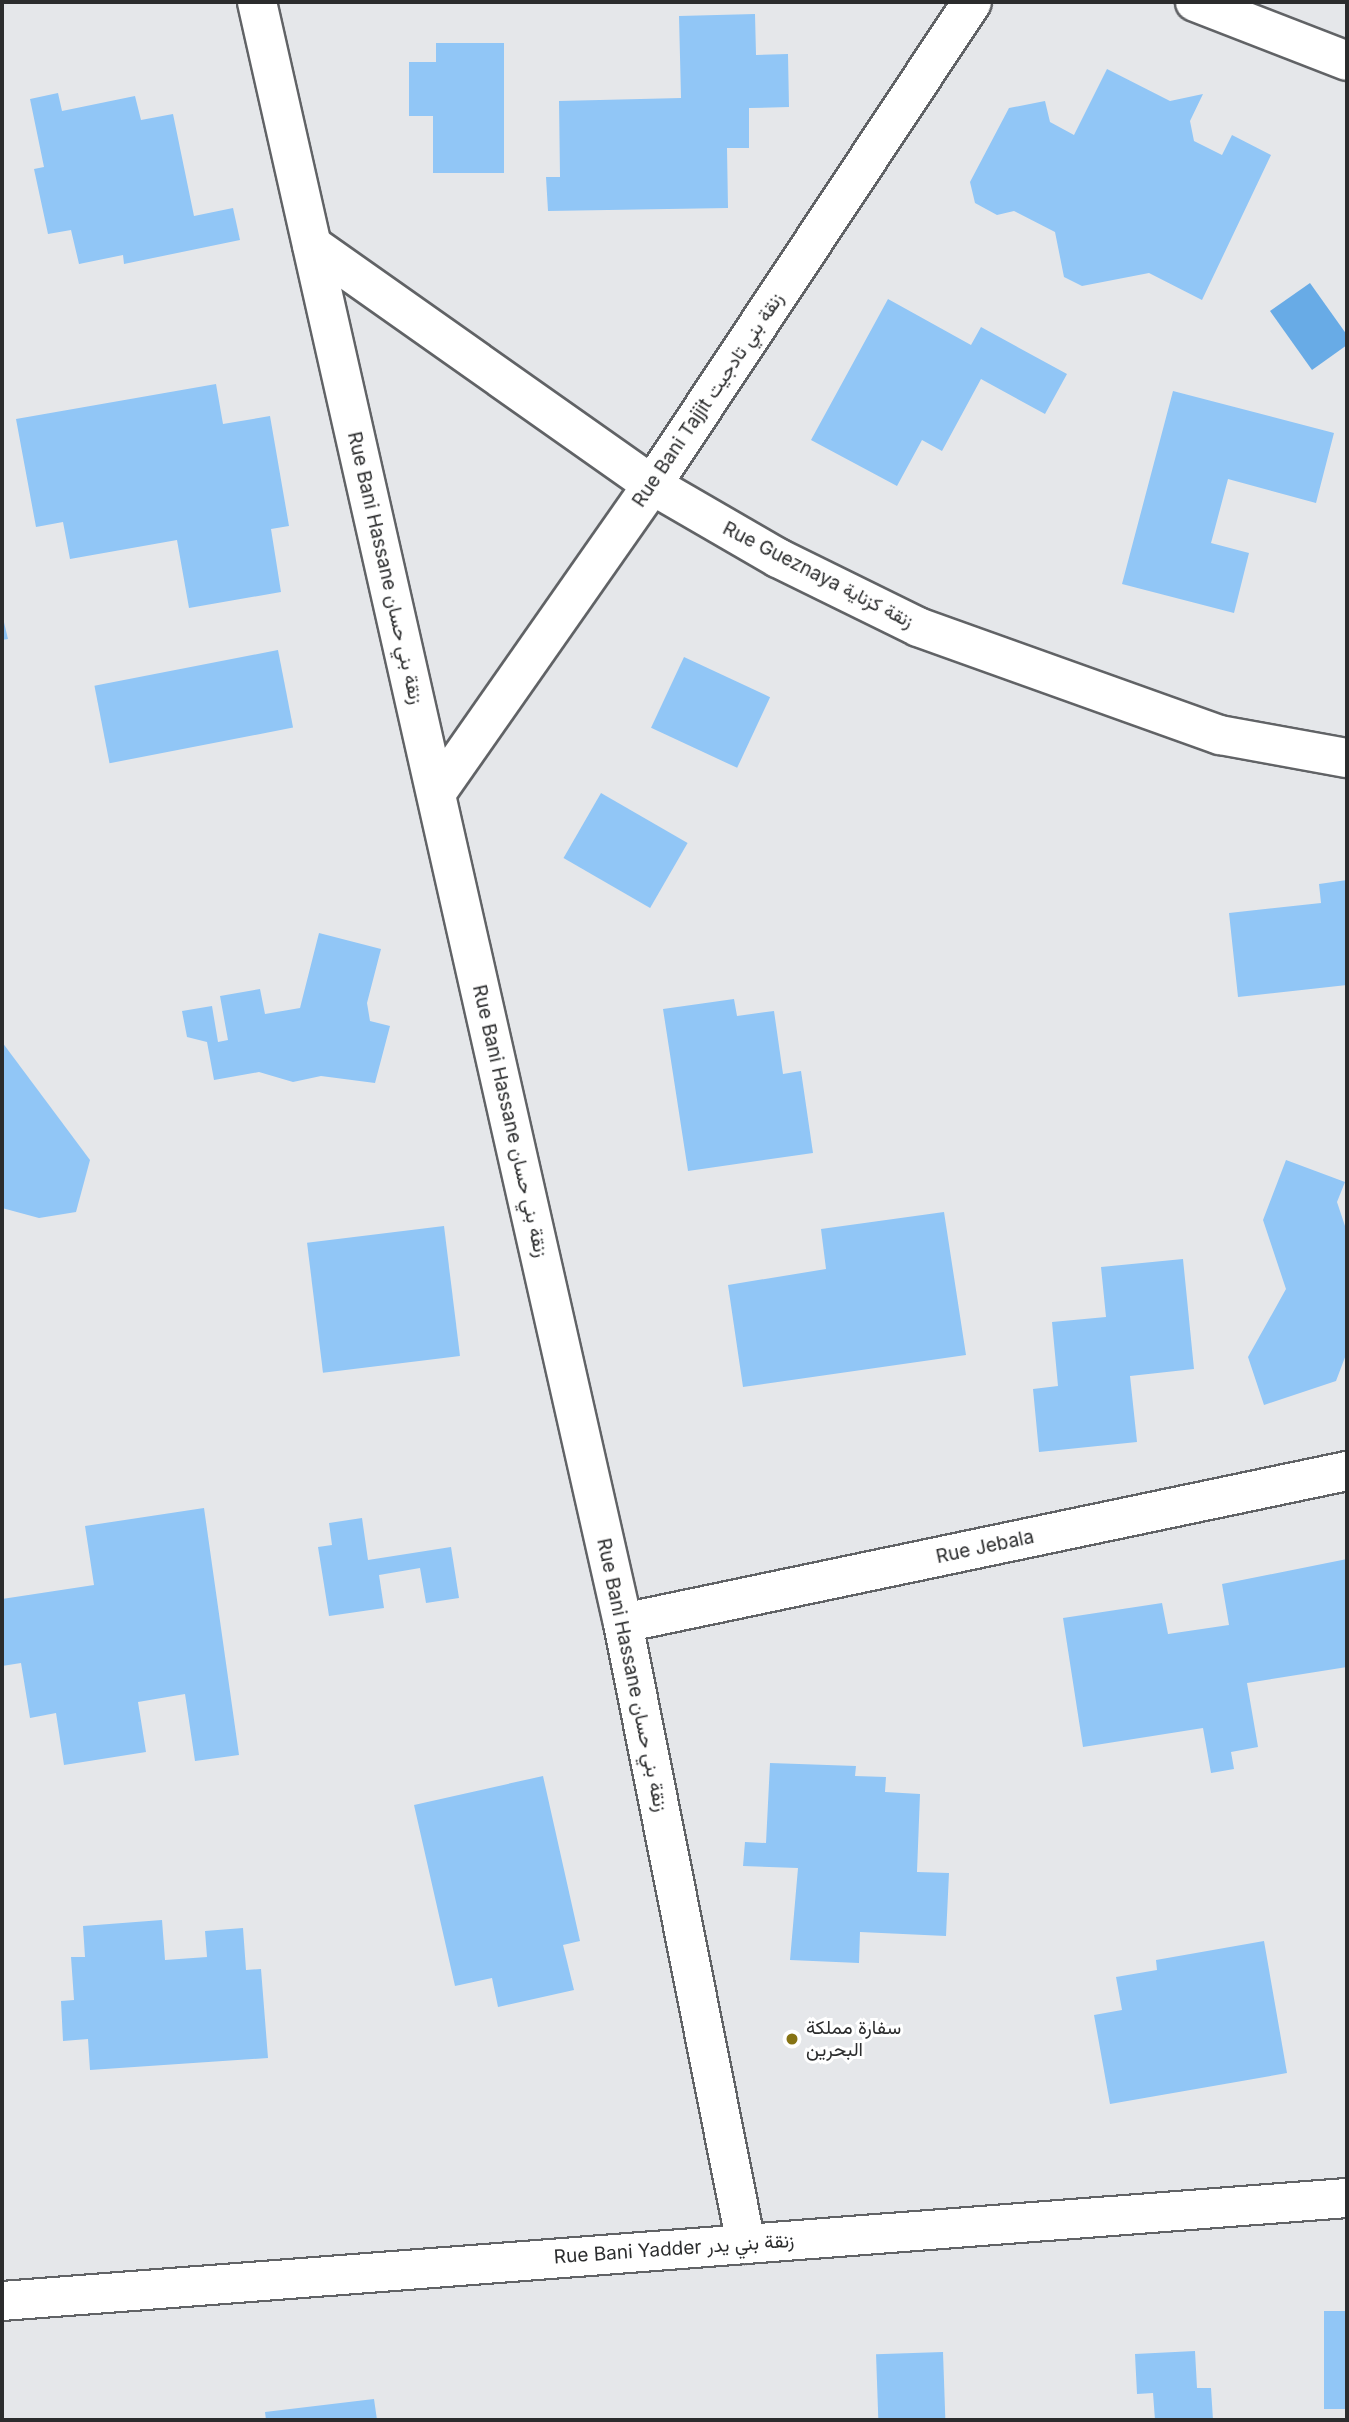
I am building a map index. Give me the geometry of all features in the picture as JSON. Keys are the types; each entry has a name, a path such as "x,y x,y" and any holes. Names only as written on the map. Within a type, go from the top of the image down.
{"street":[{"name":"Rue Bani Hassane زنقة بني حسان","path":"257,2 622,1623 746,2244"},
{"name":"Rue Bani Tajjit زنقة بني تادجيت","path":"437,792 652,485 972,2"},
{"path":"1195,2 1347,61"},
{"name":"Rue Gueznaya زنقة كزناية","path":"312,245 652,485 778,558 918,626 1220,734 1347,758"},
{"name":"Rue Jebala","path":"622,1623 1347,1471"},
{"name":"Rue Bani Yadder زنقة بني يدر","path":"2,2301 1347,2198"}],"water":[{"path":"1310,283 1347,335 1347,345 1312,370 1270,311"}],"building":[{"path":"755,14 756,55 788,54 789,107 749,108 749,148 727,148 728,208 548,211 546,177 560,177 559,101 681,98 679,16"},
{"path":"436,43 504,43 504,173 433,173 433,116 409,116 409,62 436,62"},
{"path":"1107,69 1170,101 1203,94 1190,121 1194,141 1222,155 1232,135 1271,155 1202,300 1149,273 1082,286 1064,277 1055,232 1014,211 997,215 975,203 970,182 1009,108 1045,101 1050,122 1074,135"},
{"path":"58,93 62,111 135,96 141,120 173,114 194,216 233,208 240,240 124,264 123,255 79,264 71,230 48,234 34,169 44,167 30,99"},
{"path":"888,299 971,345 981,327 1067,374 1045,414 981,379 942,451 922,440 897,486 811,440"},
{"path":"216,384 223,424 270,416 289,526 271,529 281,592 189,608 177,540 70,559 63,522 36,527 16,419"},
{"path":"1173,391 1334,433 1316,503 1228,479 1211,543 1249,553 1234,613 1122,584"},
{"path":"2,614 8,639 2,640"},
{"path":"278,650 293,728 110,763 94,686"},
{"path":"684,657 770,697 737,768 651,728"},
{"path":"601,793 688,843 650,908 564,858"},
{"path":"1347,880 1347,985 1238,997 1229,913 1321,903 1319,884"},
{"path":"319,933 381,949 367,1003 370,1021 390,1026 375,1083 321,1076 293,1082 259,1072 214,1080 207,1042 187,1037 182,1011 212,1006 218,1042 228,1040 220,996 260,989 265,1014 300,1008"},
{"path":"734,999 737,1016 774,1011 783,1074 801,1071 813,1153 688,1171 663,1009"},
{"path":"2,1042 90,1160 76,1212 39,1218 2,1208"},
{"path":"1286,1160 1345,1182 1337,1202 1347,1232 1347,1352 1336,1381 1264,1405 1248,1357 1286,1289 1263,1220"},
{"path":"944,1212 966,1355 743,1387 728,1285 826,1269 821,1229"},
{"path":"444,1226 460,1356 323,1373 307,1243"},
{"path":"1183,1259 1194,1369 1130,1376 1137,1442 1039,1452 1033,1389 1058,1386 1052,1322 1106,1317 1101,1267"},
{"path":"204,1508 239,1755 195,1761 185,1694 138,1702 146,1752 64,1765 56,1713 30,1718 21,1663 2,1666 2,1599 94,1585 85,1526"},
{"path":"362,1518 368,1560 451,1547 459,1598 426,1603 420,1568 379,1575 384,1608 329,1616 318,1547 332,1545 329,1523"},
{"path":"1347,1559 1347,1667 1247,1683 1258,1747 1231,1752 1234,1769 1211,1773 1203,1728 1083,1747 1063,1618 1162,1603 1168,1634 1229,1625 1222,1584"},
{"path":"770,1763 856,1766 855,1776 886,1777 885,1792 920,1794 917,1872 949,1873 946,1936 860,1932 859,1963 790,1960 798,1868 743,1866 745,1842 766,1843"},
{"path":"543,1776 580,1941 563,1945 574,1990 498,2007 492,1978 455,1986 414,1805"},
{"path":"162,1920 165,1960 207,1957 205,1931 243,1928 246,1970 261,1969 268,2058 90,2070 88,2039 63,2041 61,2001 74,2000 71,1957 85,1957 83,1926"},
{"path":"1264,1941 1287,2073 1110,2104 1094,2015 1122,2010 1116,1977 1157,1970 1156,1960"},
{"path":"1324,2311 1347,2311 1347,2409 1324,2409"},
{"path":"1195,2351 1197,2388 1211,2388 1213,2420 1155,2420 1153,2393 1137,2394 1135,2354"},
{"path":"943,2352 945,2420 878,2420 876,2354"},
{"path":"374,2399 377,2420 266,2420 265,2412"}],"place":[{"name":"سفارة مملكة البحرين","path":"792,2039"}]}
